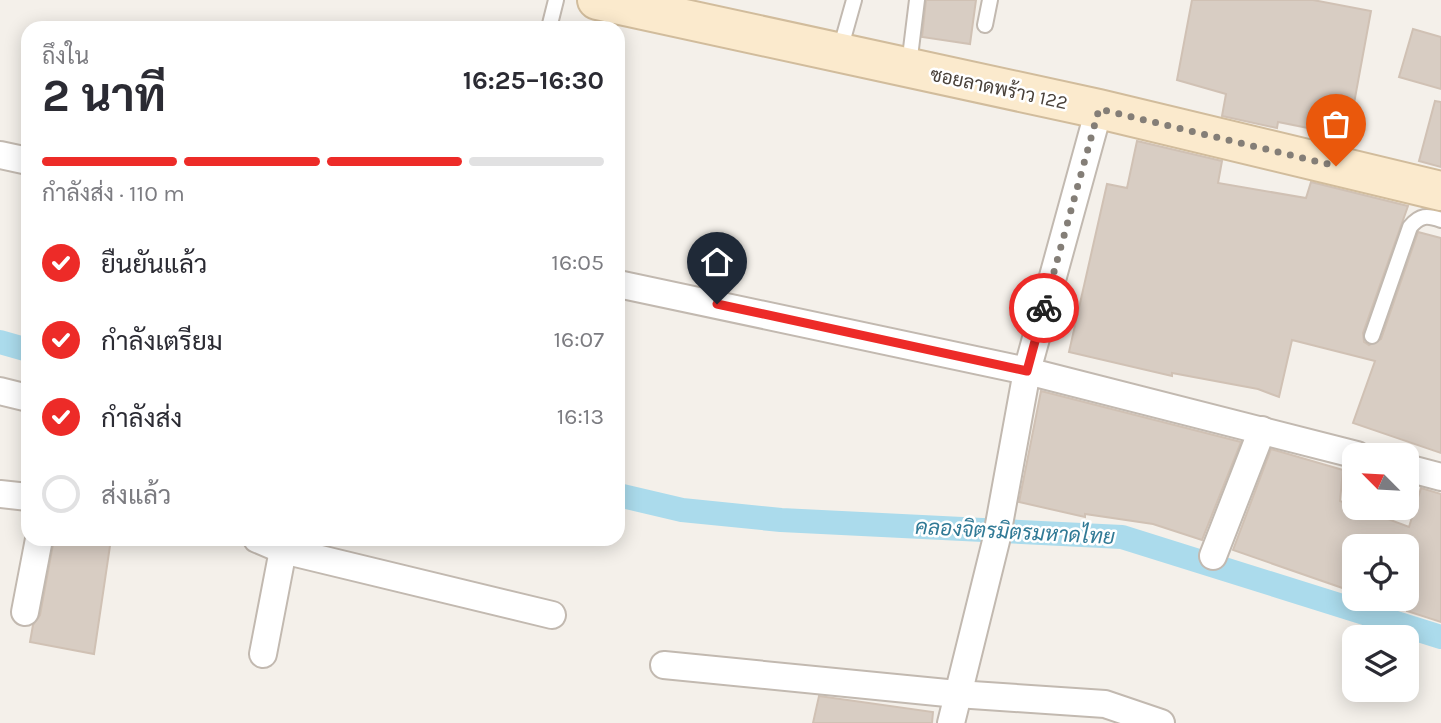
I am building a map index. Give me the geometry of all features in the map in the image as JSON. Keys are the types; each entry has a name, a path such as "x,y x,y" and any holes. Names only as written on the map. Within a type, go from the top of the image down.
{"street":[{"name":"ซอยลาดพร้าว 122","path":"597,0 1099,109 1441,191"},
{"path":"951,723 996,541 1027,371 1099,109"},
{"path":"0,155 21,159"},
{"path":"625,285 1027,371 1342,451"},
{"path":"0,391 21,396"},
{"path":"1213,555 1262,430"},
{"path":"1419,471 1441,477"},
{"path":"0,494 21,496"},
{"path":"26,612 38,546"},
{"path":"272,546 283,551 552,615"},
{"path":"263,654 283,551"},
{"path":"664,665 957,694 1105,704 1161,723"}],"lane":[{"path":"551,21 556,0"},
{"path":"839,54 854,0"},
{"path":"908,69 916,0"},
{"path":"985,25 990,0"},
{"path":"1372,336 1410,227 1417,219 1428,216 1441,220"}],"building":[{"path":"926,0 976,0 970,44 922,37"},
{"path":"1192,0 1313,0 1371,11 1348,136 1278,122 1277,128 1222,116 1226,94 1177,80"},
{"path":"1413,29 1441,37 1441,89 1399,77"},
{"path":"1435,101 1441,102 1441,167 1419,161"},
{"path":"1137,141 1222,161 1218,183 1306,198 1311,182 1408,206 1363,333 1364,342 1369,345 1381,339 1418,232 1441,238 1441,453 1419,446 1419,443 1412,443 1353,423 1375,361 1292,340 1279,397 1258,389 1172,373 1172,376 1069,352 1107,184 1127,188"},
{"path":"1041,391 1241,442 1202,540 1153,524 1085,514 1085,517 1019,502"},
{"path":"1271,449 1342,470 1342,520 1390,520 1409,527 1411,520 1419,520 1421,488 1441,494 1441,622 1407,611 1419,611 1419,534 1342,534 1342,588 1233,550"},
{"path":"53,546 110,546 94,654 30,642 33,625 40,615"},
{"path":"819,696 933,712 932,723 813,723"}],"waterway":[{"name":"คลองจิตรมิตรมหาดไทย","path":"0,342 21,348"},
{"name":"คลองจิตรมิตรมหาดไทย","path":"625,497 682,510 781,520 1122,537 1441,637"}],"way so far":[{"path":"1044,308 1099,109 1336,166"}],"route":[{"path":"717,304 1027,371 1044,308"}]}
